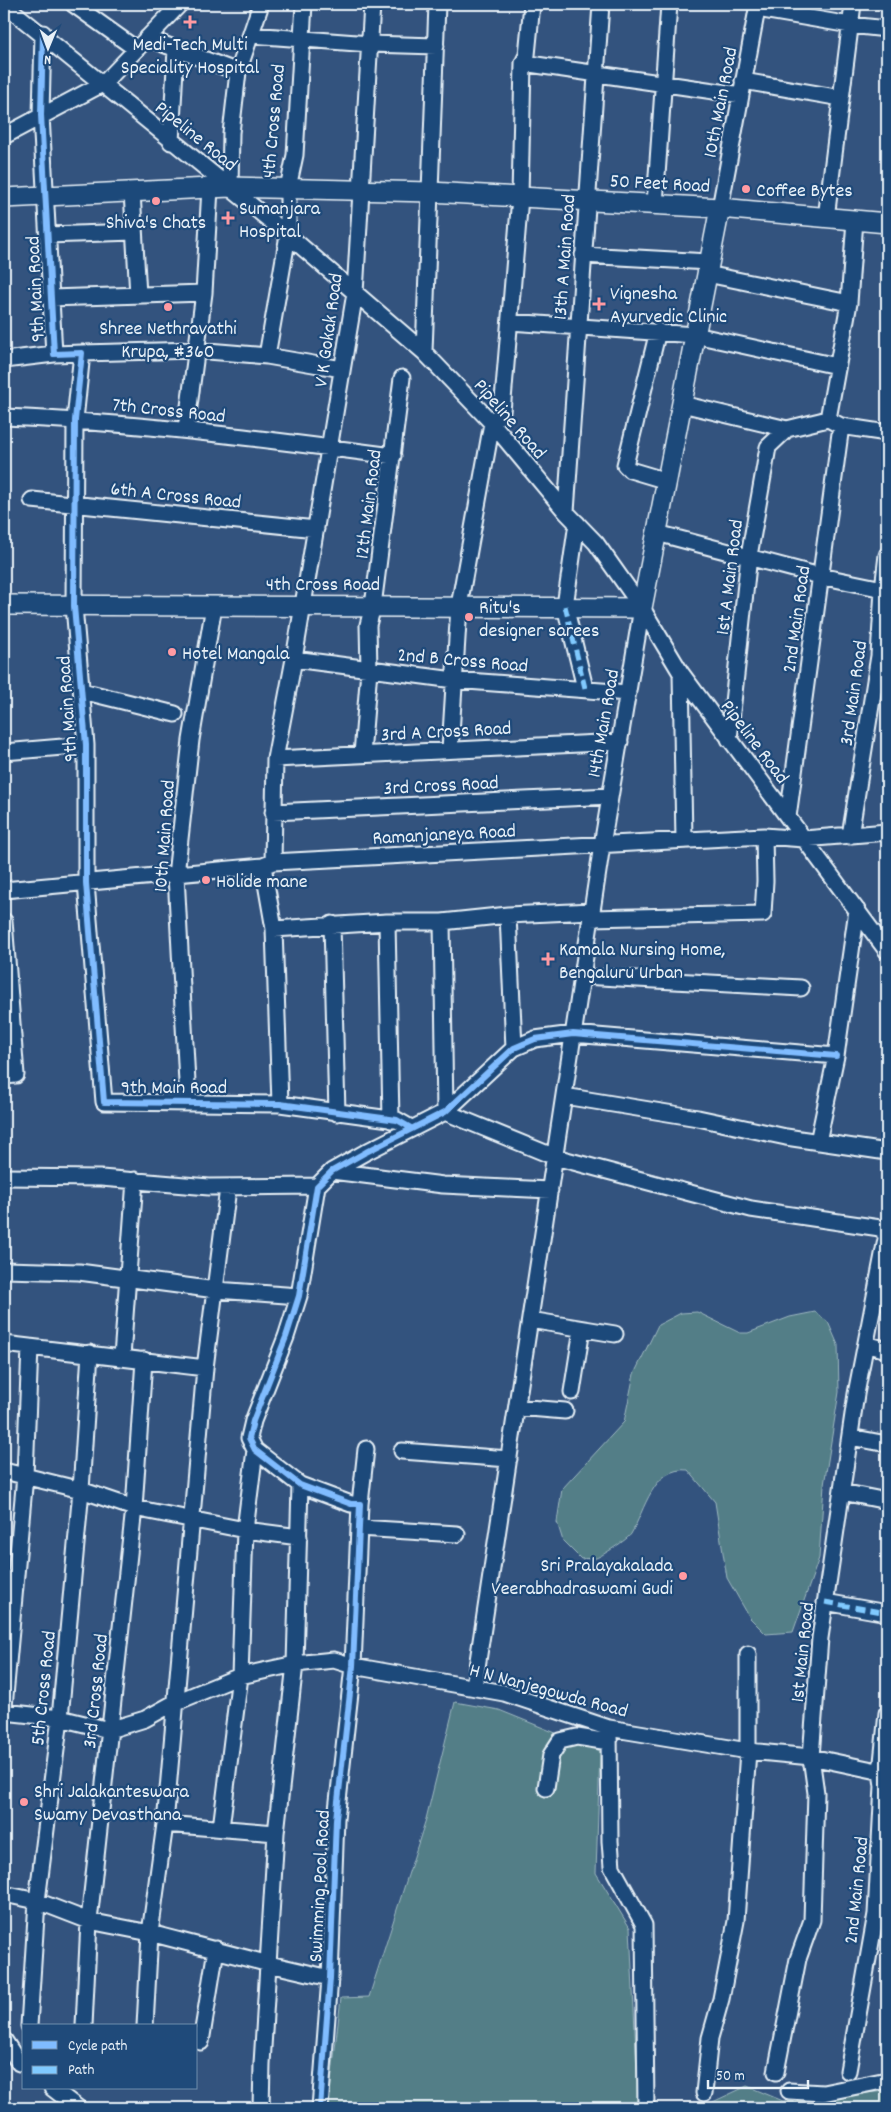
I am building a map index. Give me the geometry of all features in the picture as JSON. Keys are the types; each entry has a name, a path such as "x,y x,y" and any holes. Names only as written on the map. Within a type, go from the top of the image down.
{"main road":[{"name":"50 Feet Road","path":"4,198 230,187 362,190 720,208 887,223"},
{"path":"642,608 720,208"},
{"name":"4th Cross Road","path":"4,605 565,606 642,608"}],"street":[{"name":"Pipeline Road","path":"4,4 104,83 171,142 230,187 355,292 424,352 492,423 571,517 596,543 642,608 681,673 887,951"},
{"path":"73,4 136,49"},
{"path":"4,136 41,115 64,106 104,83 180,4"},
{"path":"230,187 231,133 238,72 261,4"},
{"name":"4th Cross Road","path":"267,356 288,235 288,188 295,156 304,4"},
{"name":"V K Gokak Road","path":"280,1104 274,928 268,864 273,812 275,759 294,659 355,292 372,4"},
{"path":"424,352 437,4"},
{"path":"450,750 459,606 492,423 502,412 520,197 523,63 528,55 532,4"},
{"name":"13th A Main Road","path":"565,606 571,517 578,325 601,4"},
{"path":"654,204 669,4"},
{"path":"826,218 853,4"},
{"path":"757,6 850,25 887,29"},
{"name":"10th Main Road","path":"720,208 757,6"},
{"name":"9th Main Road","path":"43,33 41,115 54,354 82,353 75,420 73,504 74,606 86,744 86,883 104,1102 280,1104 391,1120 411,1128"},
{"path":"251,35 370,44 436,46"},
{"path":"147,38 238,72"},
{"path":"171,142 176,49"},
{"path":"523,63 663,84 742,88 841,98"},
{"path":"186,429 204,293 210,188"},
{"path":"132,192 138,294"},
{"name":"2nd Main Road","path":"788,817 820,576 835,423 837,366 849,303 855,220"},
{"path":"47,235 134,232"},
{"path":"583,255 708,268 849,303"},
{"path":"50,298 204,293"},
{"path":"510,322 578,325 695,335 837,366"},
{"path":"658,331 625,465 630,470 667,481"},
{"path":"82,353 196,350 267,356 342,369"},
{"path":"4,360 54,354"},
{"name":"12th Main Road","path":"362,754 369,670 368,626 373,606 402,378"},
{"path":"682,404 787,428 835,423 887,433"},
{"name":"7th Cross Road","path":"4,417 75,420 186,429 393,456"},
{"name":"1st A Main Road","path":"729,739 749,556 768,447 787,428"},
{"name":"6th A Cross Road","path":"32,500 316,528"},
{"path":"657,533 820,576 883,589"},
{"name":"3rd Main Road","path":"850,836 883,656 883,589 887,555"},
{"name":"10th Main Road","path":"188,1102 176,875 191,740 214,606"},
{"path":"565,606 585,688"},
{"name":"14th Main Road","path":"474,1687 602,845 642,608"},
{"name":"2nd B Cross Road","path":"294,659 454,680 585,688 628,693"},
{"path":"681,673 684,840"},
{"path":"82,691 176,714"},
{"name":"3rd A Cross Road","path":"275,759 620,742"},
{"path":"4,752 86,744"},
{"name":"3rd Cross Road","path":"273,812 610,796"},
{"name":"Ramanjaneya Road","path":"4,890 176,875 268,864 764,836 804,839 887,832"},
{"path":"274,928 387,922 442,922 508,915 763,914 765,881 764,836"},
{"path":"818,1142 836,1056 856,910"},
{"path":"508,915 514,1048"},
{"path":"4,921 10,1075"},
{"path":"387,922 391,1120"},
{"path":"442,922 445,1112"},
{"path":"332,924 338,1113"},
{"path":"582,976 801,988"},
{"path":"360,1504 351,1504 300,1484 255,1450 249,1438 253,1422 286,1337 299,1296 316,1186 332,1171 411,1128 445,1112 514,1048 535,1039 573,1034 836,1056"},
{"path":"564,1096 818,1142 887,1152"},
{"path":"445,1112 555,1157 751,1209 880,1228 887,1235"},
{"path":"332,1171 443,1185 550,1190"},
{"path":"4,1177 135,1180 228,1188 316,1186"},
{"path":"122,1357 135,1180"},
{"path":"145,2024 150,1933 165,1824 190,1520 205,1368 228,1188"},
{"name":"1st Main Road","path":"776,2072 798,1959 812,1920 816,1793 811,1757 820,1638 850,1437 887,1235"},
{"path":"4,1270 79,1272 216,1290 299,1296"},
{"path":"530,1320 614,1334"},
{"path":"572,1392 582,1329"},
{"path":"4,1344 205,1368"},
{"path":"866,1344 887,1350"},
{"path":"4,1707 25,1476 30,1346"},
{"name":"5th Cross Road","path":"30,2024 37,1901 60,1718 81,1490 90,1353"},
{"name":"3rd Cross Road","path":"84,2024 89,1921 134,1508 144,1360"},
{"path":"517,1406 566,1411"},
{"path":"850,1437 887,1444"},
{"name":"Swimming Pool Road","path":"320,2108 330,1978 336,1819 353,1666 360,1504 366,1449"},
{"path":"221,1828 240,1676 245,1530 255,1450"},
{"path":"402,1451 509,1459"},
{"path":"4,1471 81,1490 134,1508 245,1530 299,1537"},
{"path":"261,2108 276,1833 295,1664 300,1484"},
{"path":"842,1492 887,1501"},
{"path":"359,1528 457,1534"},
{"path":"826,1602 887,1613"},
{"path":"704,2093 710,2038 721,2000 736,1921 748,1751 748,1654"},
{"name":"H N Nanjegowda Road","path":"109,1730 145,1718 240,1676 295,1664 334,1660 353,1666 504,1693 609,1735 811,1757 884,1772"},
{"path":"4,1712 60,1718 109,1730"},
{"name":"2nd Main Road","path":"848,2071 876,1914 887,1713"},
{"path":"546,1788 551,1755 560,1741 577,1736 609,1735 612,1867 644,1925 646,2108"},
{"path":"165,1824 276,1833"},
{"path":"4,1894 37,1901 89,1921 150,1933 330,1978"},
{"path":"201,2042 216,1949"},
{"path":"4,2040 22,2060"},
{"path":"789,2091 822,2093 887,2080"},
{"path":"55,2090 78,2108"}],"green space":[{"path":"697,1312 740,1333 748,1333 790,1317 815,1312 828,1322 838,1345 839,1392 824,1485 819,1558 793,1632 766,1634 750,1618 727,1578 715,1502 688,1470 676,1471 666,1475 658,1482 631,1534 615,1547 596,1558 581,1559 563,1541 557,1522 562,1489 624,1422 634,1374 658,1325 681,1313"},
{"path":"455,1702 499,1710 600,1751 596,1873 630,1928 638,2092 653,2108 328,2108 341,1998 369,1997 426,1819"},
{"path":"747,2086 783,2101 887,2091 887,2108 700,2108"}],"marked path":[{"path":"565,606 585,688"},
{"path":"825,1602 887,1613"}],"cycle path":[{"path":"43,33 41,115 54,354 82,353 75,420 74,606 86,745 86,883 104,1102 280,1104 397,1120 411,1128"},
{"path":"320,2108 330,1978 336,1819 353,1666 360,1504 351,1504 300,1485 255,1450 249,1438 253,1421 286,1337 299,1296 317,1186 332,1171 445,1112 514,1048 535,1039 573,1034 836,1056"}],"place":[{"name":"Medi-Tech Multi Speciality Hospital","path":"190,22"},
{"name":"Coffee Bytes","path":"746,189"},
{"name":"Shiva's Chats","path":"156,201"},
{"name":"Sumanjara Hospital","path":"228,218"},
{"name":"Vignesha Ayurvedic Clinic","path":"599,304"},
{"name":"Shree Nethravathi Krupa, #360","path":"168,307"},
{"name":"Ritu's designer sarees","path":"469,617"},
{"name":"Hotel Mangala","path":"172,652"},
{"name":"Holide mane","path":"206,880"},
{"name":"Kamala Nursing Home, Bengaluru Urban","path":"548,959"},
{"name":"Sri Pralayakalada Veerabhadraswami Gudi","path":"683,1576"},
{"name":"Shri Jalakanteswara Swamy Devasthana","path":"24,1802"}]}
